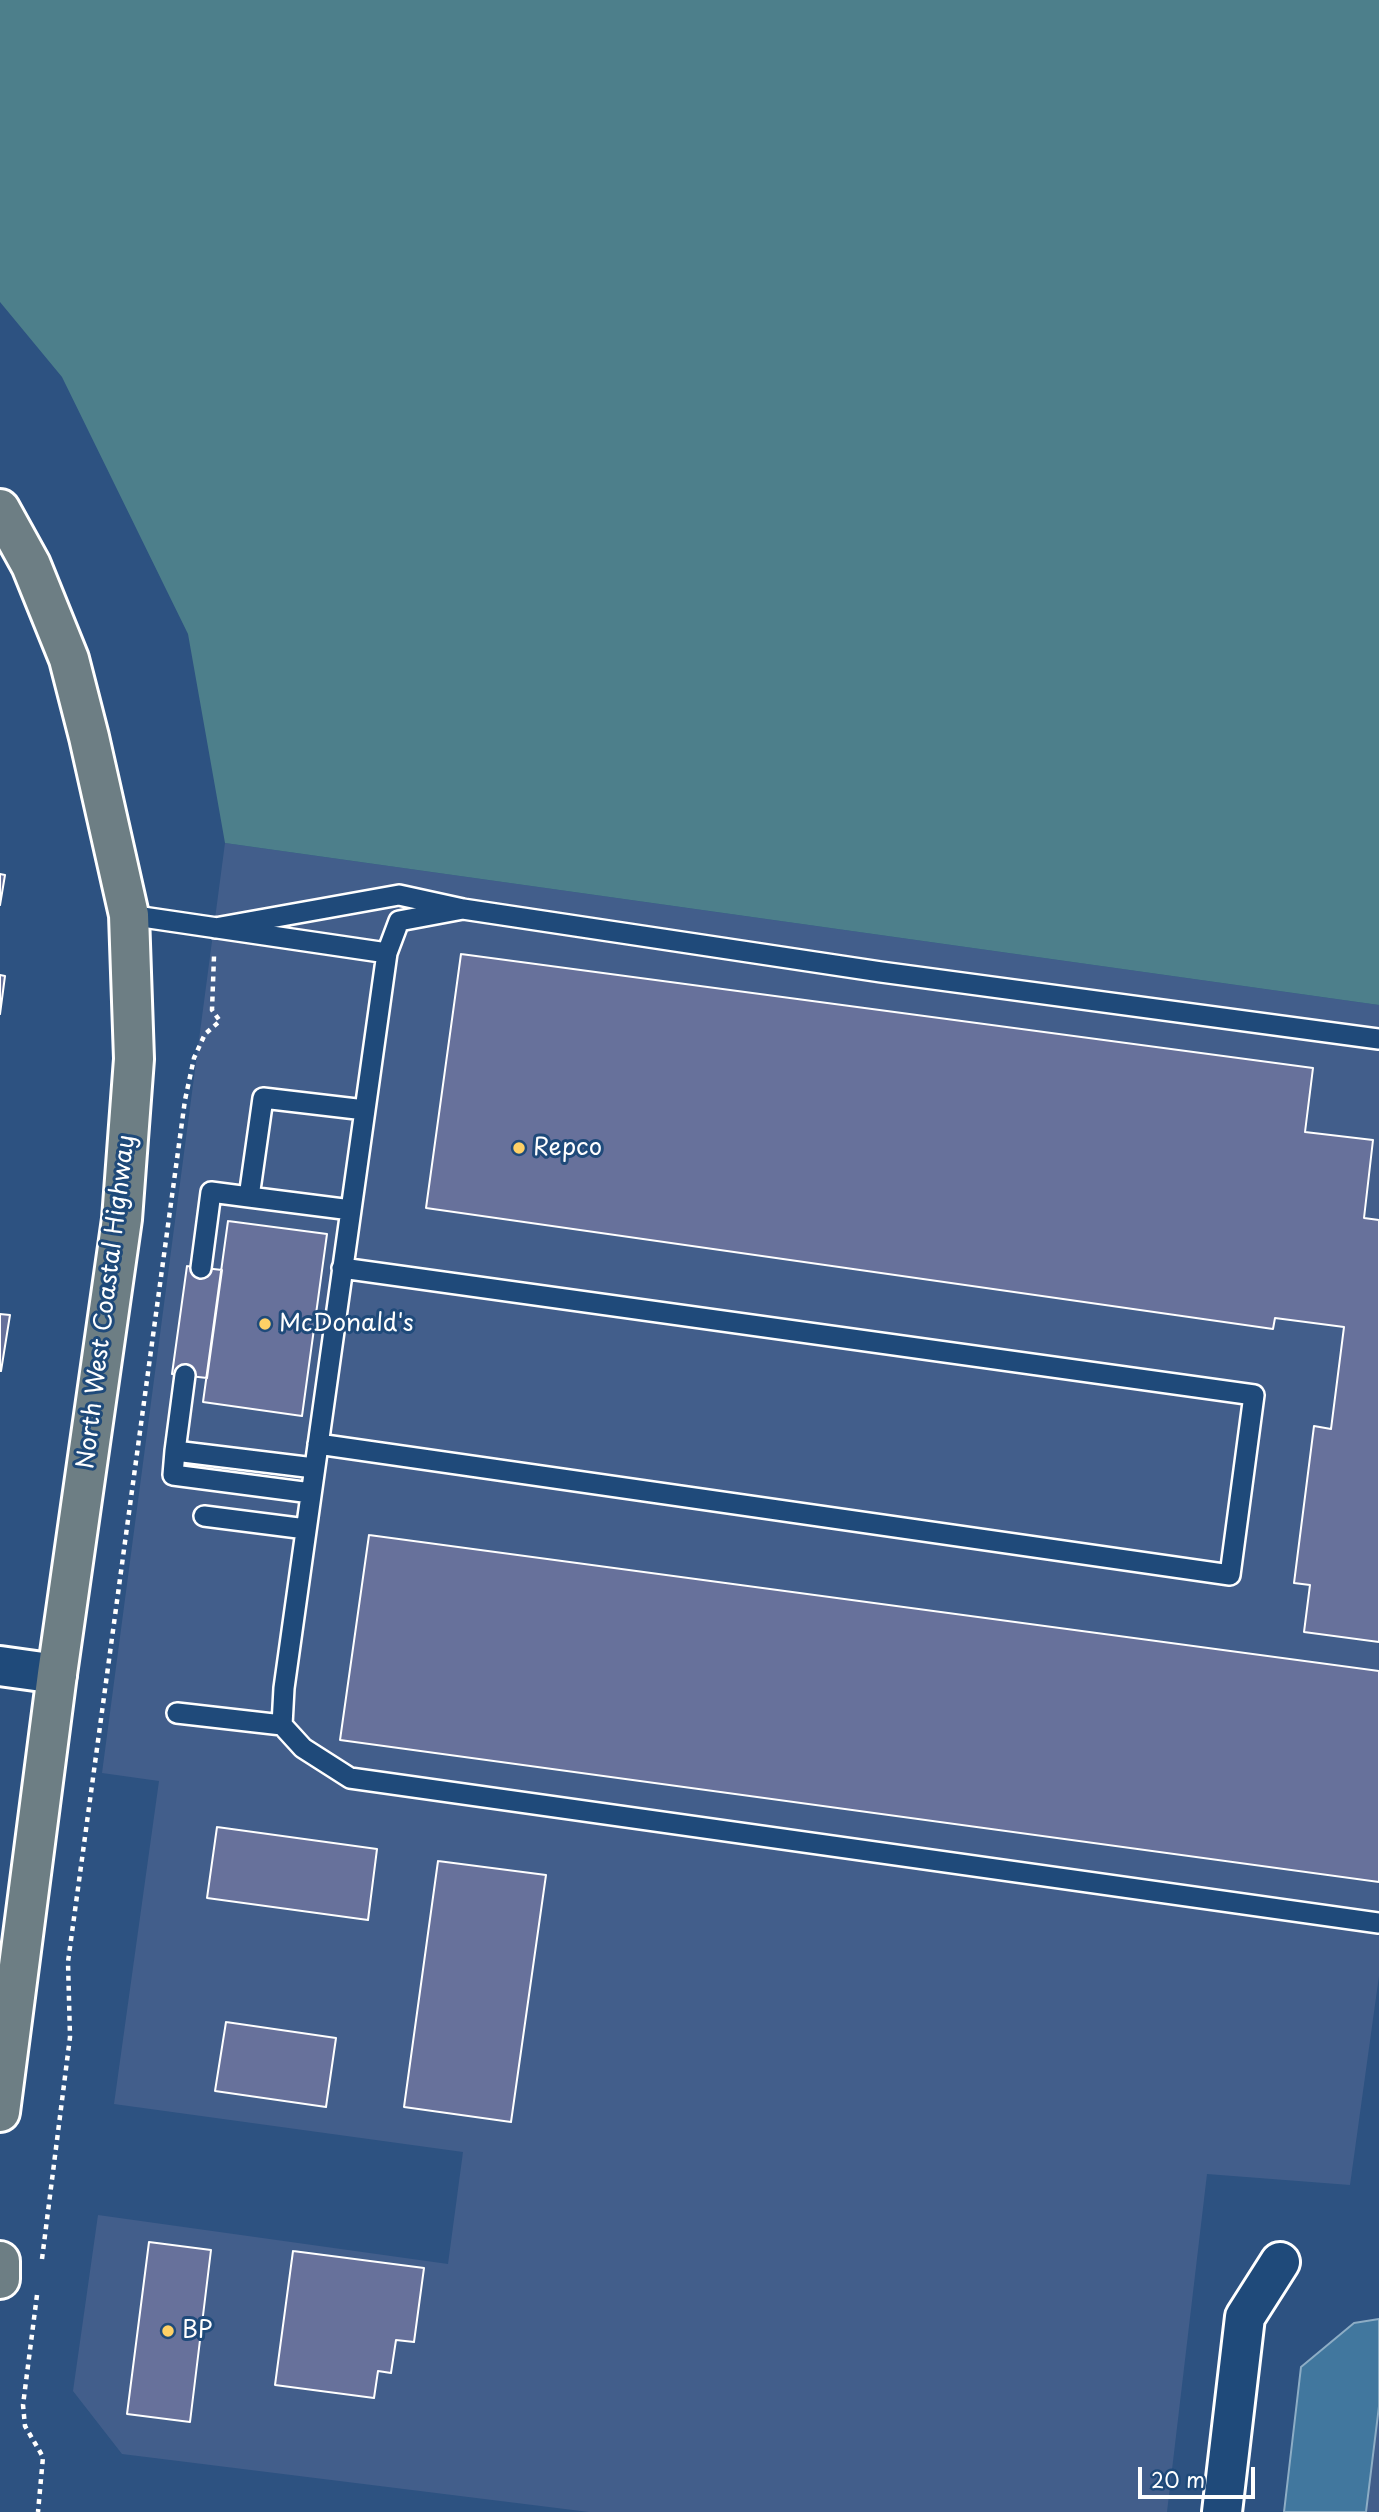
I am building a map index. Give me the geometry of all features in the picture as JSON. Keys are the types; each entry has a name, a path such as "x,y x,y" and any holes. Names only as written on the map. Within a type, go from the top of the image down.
{"highway":[{"name":"North West Coastal Highway","path":"0,509 31,565 69,659 129,915 134,1059 122,1219 57,1674 0,2112"},
{"path":"0,2261 0,2279"}],"street":[{"path":"0,1666 57,1674"},
{"path":"1222,2512 1245,2317 1280,2262"}],"lane":[{"path":"215,928 398,895 463,909 881,972 1379,1039"},
{"path":"282,1725 284,1688 387,953 399,921 463,909"},
{"path":"129,915 387,953"},
{"path":"249,1197 263,1098 365,1110"},
{"path":"201,1268 211,1192 351,1209"},
{"path":"318,1444 1230,1575 1254,1395 342,1268"},
{"path":"185,1375 173,1475 311,1493"},
{"path":"176,1451 314,1468"},
{"path":"204,1516 306,1529"},
{"path":"177,1713 282,1725 303,1748 350,1778 1379,1923"}],"path":[{"path":"40,2269 70,2037 68,1962 185,1100 194,1058 205,1034 220,1021 212,1010 215,928"},
{"path":"38,2282 23,2405 25,2426 43,2457 38,2512"}],"shaded area":[{"path":"225,843 1379,1005 1379,1976 1350,2185 1207,2174 1167,2512 589,2512 122,2454 73,2391 98,2215 448,2264 463,2152 114,2104 159,1781 102,1773"},
{"path":"1379,2319 1379,2406 1366,2512 1284,2512 1301,2367 1354,2323"},
{"path":"1379,2406 1379,2512 1366,2512"}],"green space":[{"path":"0,0 1379,0 1379,1005 225,843 188,634 62,377 0,302"}],"building":[{"path":"0,874 5,875 0,905"},
{"path":"461,954 1313,1068 1305,1132 1373,1140 1364,1218 1379,1220 1379,1642 1304,1632 1310,1585 1294,1583 1314,1426 1331,1429 1344,1327 1275,1318 1273,1329 426,1208"},
{"path":"0,975 5,976 0,1014"},
{"name":"McDonald's","path":"228,1221 327,1234 302,1416 203,1402"},
{"path":"187,1266 222,1270 207,1378 172,1374"},
{"path":"0,1314 10,1315 1,1371 0,1371"},
{"path":"369,1535 1379,1671 1379,1882 340,1740"},
{"path":"217,1827 377,1849 368,1920 207,1898"},
{"path":"438,1861 546,1875 511,2122 404,2107"},
{"path":"226,2022 336,2038 326,2107 215,2091"},
{"path":"149,2242 211,2250 190,2422 127,2414"},
{"path":"293,2251 424,2268 414,2342 396,2340 391,2373 378,2371 374,2398 275,2385"}],"place":[{"name":"Repco","path":"519,1148"},
{"name":"McDonald's","path":"265,1324"},
{"name":"BP","path":"168,2331"}]}
